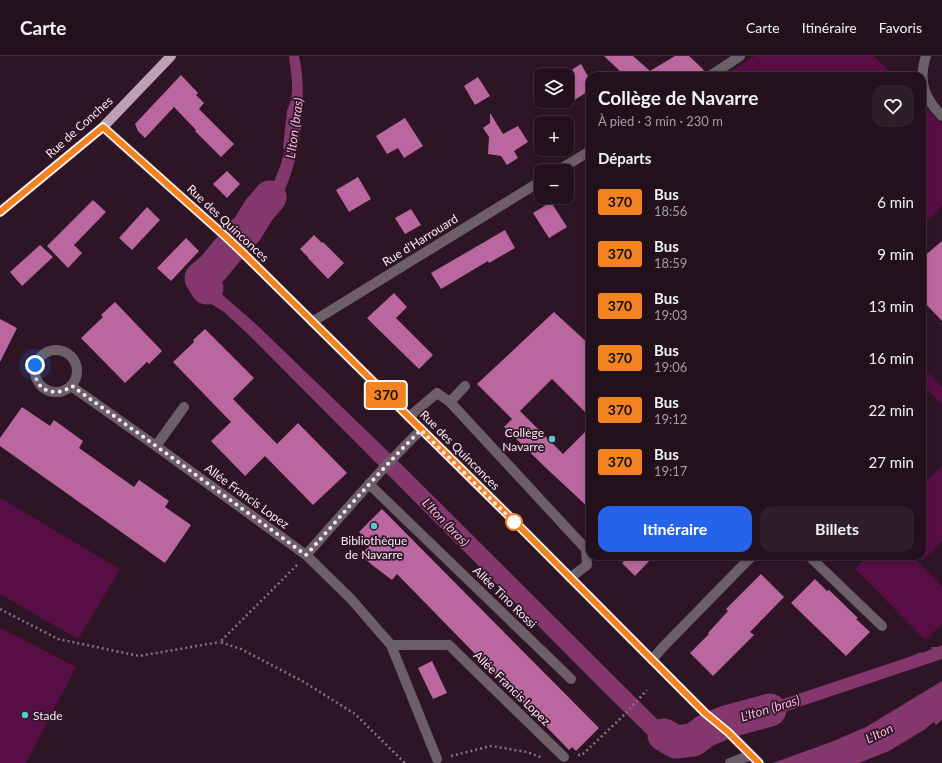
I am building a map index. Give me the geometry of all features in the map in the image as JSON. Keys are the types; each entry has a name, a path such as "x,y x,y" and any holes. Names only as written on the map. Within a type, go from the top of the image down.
{"main road":[{"name":"Rue de Conches","path":"0,212 103,127 171,56"}],"street":[{"path":"716,72 740,56"},
{"path":"922,72 926,56"},
{"path":"926,95 935,109 942,116"},
{"name":"Rue des Quinconces","path":"103,127 244,254 514,521 705,713 728,732 759,763"},
{"path":"569,164 586,153"},
{"name":"Rue d'Harrouard","path":"312,322 534,185"},
{"path":"57,349 64,350 70,354 77,366 76,380 72,386 66,390 52,392 40,385 34,372 38,358 43,353 57,349"},
{"name":"Allée Francis Lopez","path":"72,386 306,555 351,599 391,645 437,759"},
{"path":"450,402 465,386"},
{"path":"409,417 437,393 450,402 586,549"},
{"path":"156,446 184,407"},
{"path":"306,555 369,484 421,430"},
{"name":"Allée Tino Rossi","path":"369,484 571,679"},
{"path":"570,578 587,565 587,560"},
{"path":"652,660 748,560"},
{"path":"813,560 882,626"},
{"name":"Allée Francis Lopez","path":"391,645 449,645 564,756"},
{"path":"730,763 751,755"}],"path":[{"path":"220,642 306,555"},
{"path":"0,609 58,638 139,656 220,642 241,649 304,682 355,714 405,763"},
{"path":"437,759 491,746 527,752 554,762 564,756 582,755 621,718 647,690"}],"shaded area":[{"path":"755,56 874,56 890,72 729,72"},
{"path":"926,108 942,124 942,206 926,222"},
{"path":"926,371 942,387 942,404 926,388"},
{"path":"942,466 942,541 926,557 926,482"},
{"path":"0,498 120,569 78,639 0,594"},
{"path":"864,560 916,560 942,586 942,624 925,640 855,569"},
{"name":"Stade","path":"0,628 76,667 26,763 0,763"}],"water":[{"path":"289,56 299,56 303,86 302,119 297,153 287,186 272,208 247,238 239,230 274,182 285,150 283,148 287,111 292,92"},
{"path":"220,251 228,259 208,282 259,327 403,466 666,728 688,731 697,725 712,737 698,750 668,755 248,334 224,312 208,302 201,288 191,279"},
{"path":"942,645 942,659 775,715 766,720 733,729 721,716 738,708 736,704 740,701 748,706 759,707 921,652 922,653 932,649 931,647 938,647"},
{"name":"L'Iton","path":"942,681 942,720 936,725 934,722 927,728 889,751 859,763 773,763 831,742 866,727"}],"building":[{"path":"604,56 633,56 650,71 675,56 689,56 704,70 701,72 621,72"},
{"path":"581,64 586,73 586,93 574,100 574,68"},
{"path":"181,75 198,93 196,95 204,103 199,109 234,144 221,157 174,107 145,138 138,131 135,124"},
{"path":"478,77 490,96 475,105 464,86"},
{"path":"490,113 503,134 518,126 528,142 514,151 518,158 507,165 501,156 488,154 489,137 483,128 490,123"},
{"path":"405,118 423,146 404,158 398,148 387,154 376,136"},
{"path":"227,171 240,184 227,198 213,184"},
{"path":"358,177 371,199 349,212 336,190"},
{"path":"93,200 106,212 74,245 82,253 68,268 47,246"},
{"path":"548,204 552,204 567,227 549,238 533,213"},
{"path":"147,207 160,220 132,250 119,238"},
{"path":"411,209 421,225 405,234 395,218"},
{"path":"505,230 515,248 489,263 488,261 441,289 431,273"},
{"path":"314,235 344,263 328,279 300,249"},
{"path":"186,238 199,251 171,281 157,268"},
{"path":"942,241 942,321 926,304 926,255"},
{"path":"40,245 53,257 22,286 10,272"},
{"path":"394,293 407,307 396,318 433,355 419,369 367,318"},
{"path":"115,302 162,351 149,364 147,362 125,383 81,338 103,317 101,315"},
{"path":"554,312 586,341 586,413 552,379 512,419 477,384"},
{"path":"0,319 17,328 0,362"},
{"path":"205,329 254,378 233,399 277,444 298,423 347,473 313,505 265,456 245,476 211,441 231,422 173,362"},
{"path":"22,407 50,426 54,420 83,441 79,448 134,487 139,480 169,501 165,507 191,525 165,563 0,446 0,438"},
{"path":"520,411 563,454 586,431 586,505 545,467 504,427"},
{"path":"382,509 599,728 576,751 572,747 569,750 397,574 392,580 360,554 369,547 362,539 364,537 359,532"},
{"path":"625,560 650,560 635,576 622,563"},
{"path":"761,574 784,597 750,632 754,635 713,676 690,653 709,634 708,633 728,611 726,609"},
{"path":"815,579 827,591 829,590 870,632 846,656 791,603"},
{"path":"432,661 447,693 433,699 418,668"}],"waterway":[{"name":"L'Iton (bras)","path":"207,288 201,278 212,269 242,233 246,231 259,210 270,197"},
{"name":"L'Iton (bras)","path":"664,735 676,742 693,740 705,731 726,722 770,710"}],"bus line":[{"name":"370","path":"0,212 103,127 244,254 514,521 705,713 728,732 759,763"}],"place":[{"name":"Collège Navarre","path":"552,439"},
{"name":"Bibliothèque de Navarre","path":"374,526"},
{"name":"Stade","path":"25,715"}],"route":[{"path":"35,365 34,372 36,379 45,389 52,392 59,392 72,386 306,555 400,451 421,430 514,522"}]}
